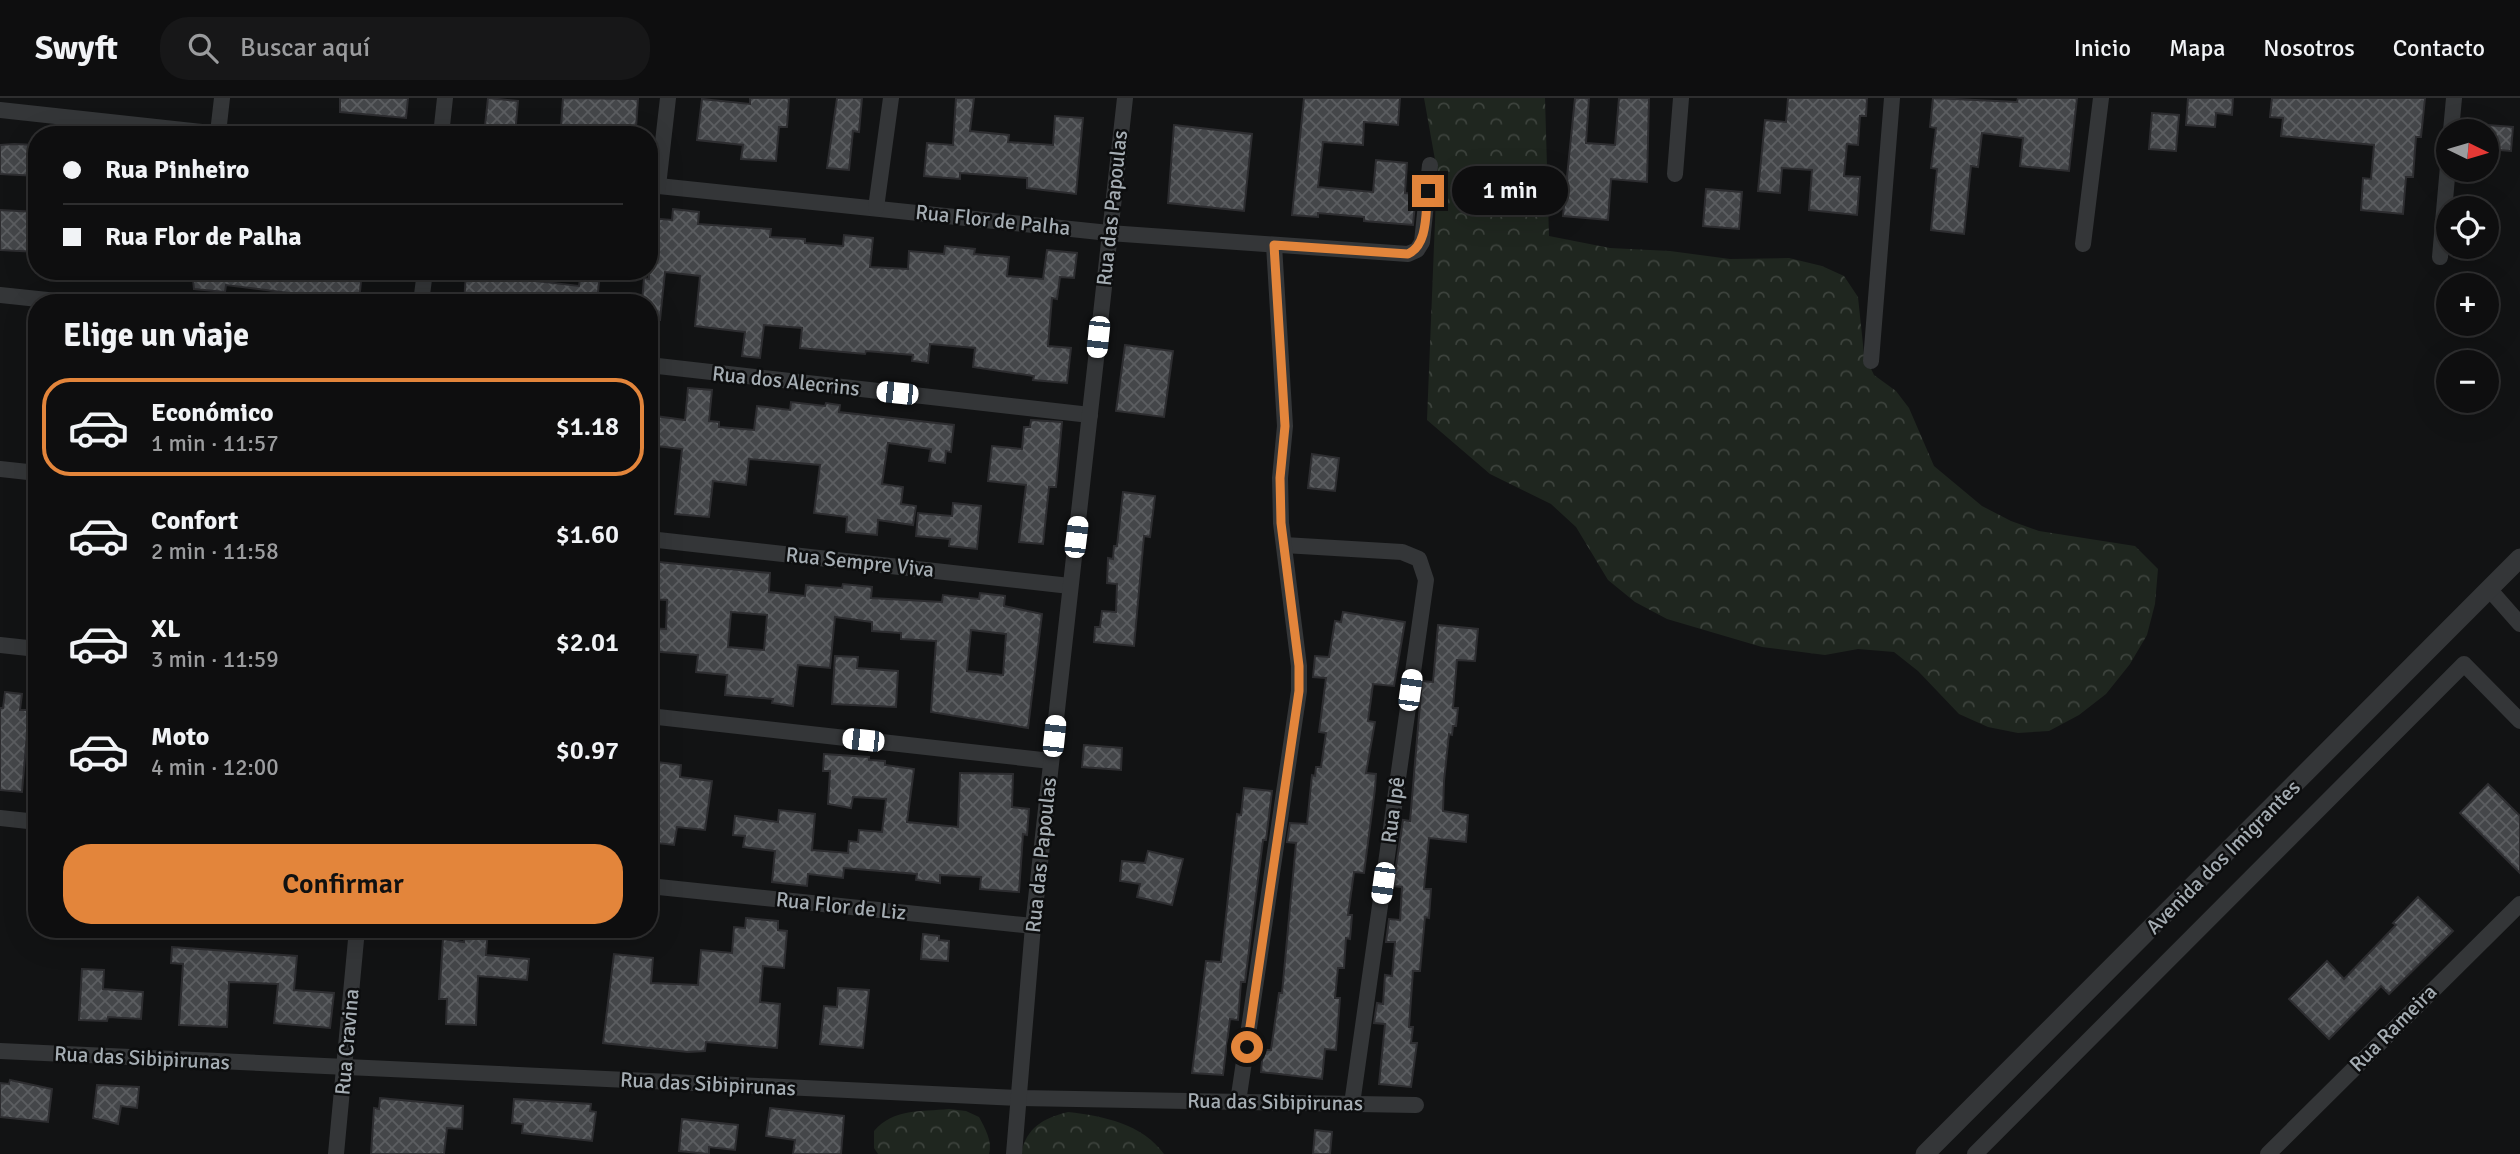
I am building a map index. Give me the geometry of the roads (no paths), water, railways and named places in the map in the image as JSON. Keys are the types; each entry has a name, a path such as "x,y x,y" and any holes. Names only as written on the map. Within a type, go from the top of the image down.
{"street":[{"path":"222,98 224,126"},
{"path":"442,126 445,98"},
{"path":"658,160 668,98"},
{"path":"876,208 891,98"},
{"name":"Rua das Papoulas","path":"1013,1154 1033,926 1125,98"},
{"path":"1675,174 1681,98"},
{"path":"1871,360 1892,98"},
{"path":"2083,244 2101,98"},
{"path":"2452,119 2454,98"},
{"path":"0,110 149,126"},
{"name":"Rua Flor de Palha","path":"658,185 1109,233 1408,254 1417,250 1422,242 1430,166"},
{"path":"1238,1102 1299,691 1299,666 1284,545 1280,478 1285,426 1274,245"},
{"path":"0,295 28,298"},
{"name":"Rua dos Alecrins","path":"658,366 1090,415"},
{"path":"0,469 28,472"},
{"name":"Rua Sempre Viva","path":"658,540 1070,586"},
{"name":"Rua Ipê","path":"1284,545 1402,552 1419,559 1426,580 1352,1104"},
{"name":"Avenida dos Imigrantes","path":"1925,1154 2520,558"},
{"path":"2490,590 2520,624"},
{"path":"0,645 28,648"},
{"path":"1975,1154 2465,664 2520,721"},
{"path":"658,717 1051,761"},
{"path":"0,818 28,820"},
{"name":"Rua Flor de Liz","path":"658,887 1033,926"},
{"name":"Rua Rameira","path":"2268,1154 2520,904"},
{"name":"Rua Cravina","path":"336,1154 356,938"},
{"name":"Rua das Sibipirunas","path":"0,1051 1020,1098 1416,1105"}]}
